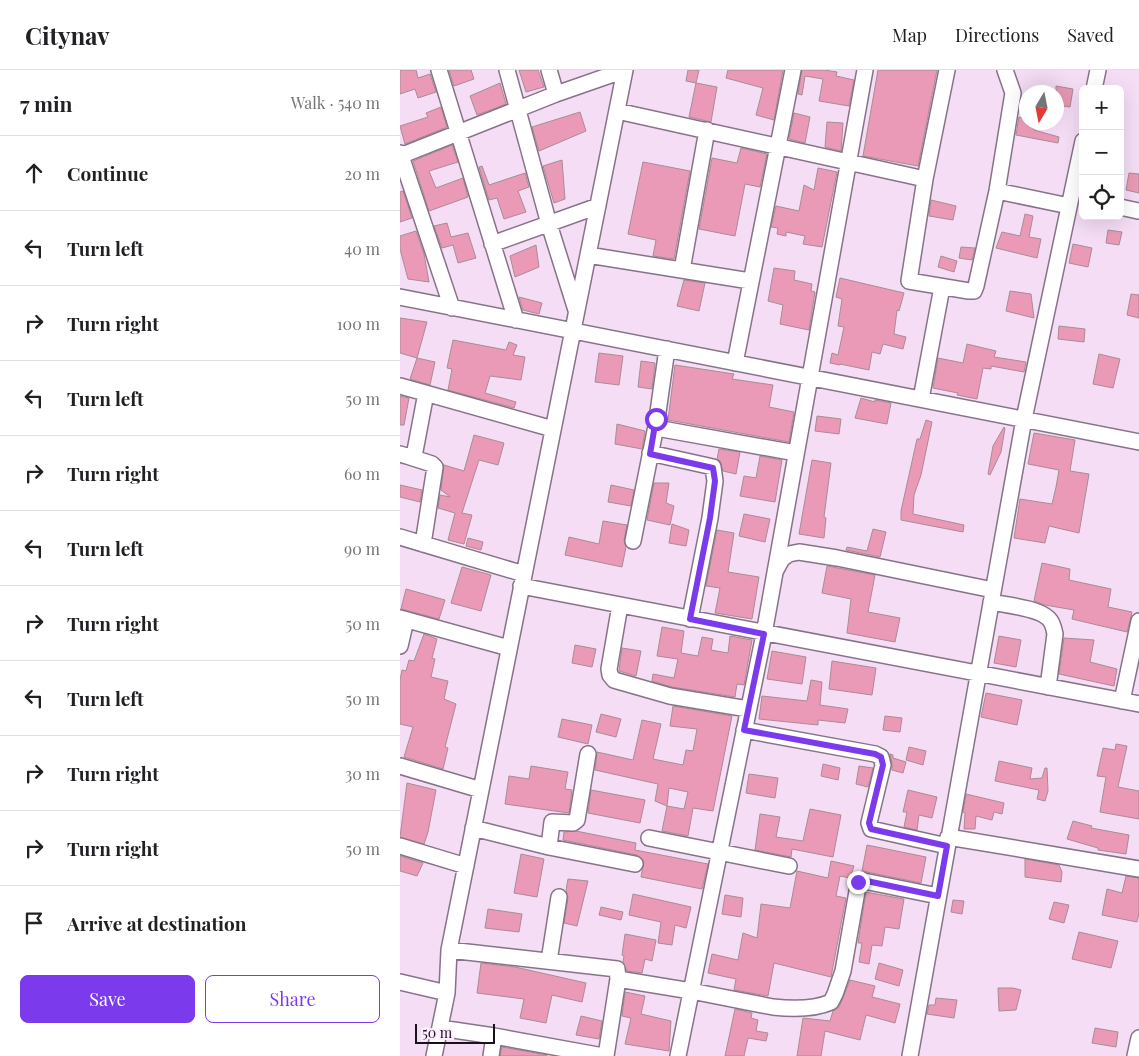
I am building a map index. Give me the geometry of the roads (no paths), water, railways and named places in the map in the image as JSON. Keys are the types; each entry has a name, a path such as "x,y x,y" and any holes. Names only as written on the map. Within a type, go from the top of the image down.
{"street":[{"path":"439,70 516,320"},
{"path":"507,70 549,224 577,311"},
{"path":"549,70 556,94"},
{"path":"434,1056 447,993 449,950 625,70 591,76 556,94 400,155 452,308"},
{"path":"735,363 793,70"},
{"path":"678,1056 764,634 865,70"},
{"path":"947,70 925,179 909,281 968,291 974,291 976,286 996,191 1013,94 1004,70"},
{"path":"1095,85 1098,70"},
{"path":"617,111 925,179"},
{"path":"682,270 707,130"},
{"path":"910,1056 1024,419 1074,200 1079,167"},
{"path":"996,191 1074,200"},
{"path":"492,244 598,206"},
{"path":"1124,208 1138,211"},
{"path":"588,255 750,280"},
{"path":"921,399 942,287"},
{"path":"400,297 1139,442"},
{"path":"633,541 656,426 667,349"},
{"path":"400,386 553,429"},
{"path":"405,456 415,451 426,393"},
{"path":"656,426 662,429 796,453"},
{"path":"650,454 713,468 715,481 710,518 690,619"},
{"path":"405,456 432,464 435,467 423,544"},
{"path":"400,537 523,580 620,605 764,634 1139,704"},
{"path":"774,574 782,559 789,554 799,552 837,558 992,596 1033,611 1049,618 1055,634 1048,687"},
{"path":"620,605 609,669 610,675 614,680 670,696 748,709"},
{"path":"400,646 403,619 509,648"},
{"path":"1122,701 1139,621"},
{"path":"744,730 875,754 881,757 883,765 869,823 871,829 1139,869"},
{"path":"549,847 552,822 573,823 577,820 588,754"},
{"path":"400,766 480,790"},
{"path":"474,828 549,847 635,864"},
{"path":"649,838 789,866"},
{"path":"400,846 466,866"},
{"path":"618,979 773,1007 799,1008 824,1005 831,1002 842,972 859,880 938,896"},
{"path":"549,961 559,897"},
{"path":"440,1028 494,1036 558,1052 604,1056 618,979 617,969 449,950"},
{"path":"400,982 447,993"},
{"path":"491,1056 494,1036"},
{"path":"1135,1056 1139,1038"}]}
